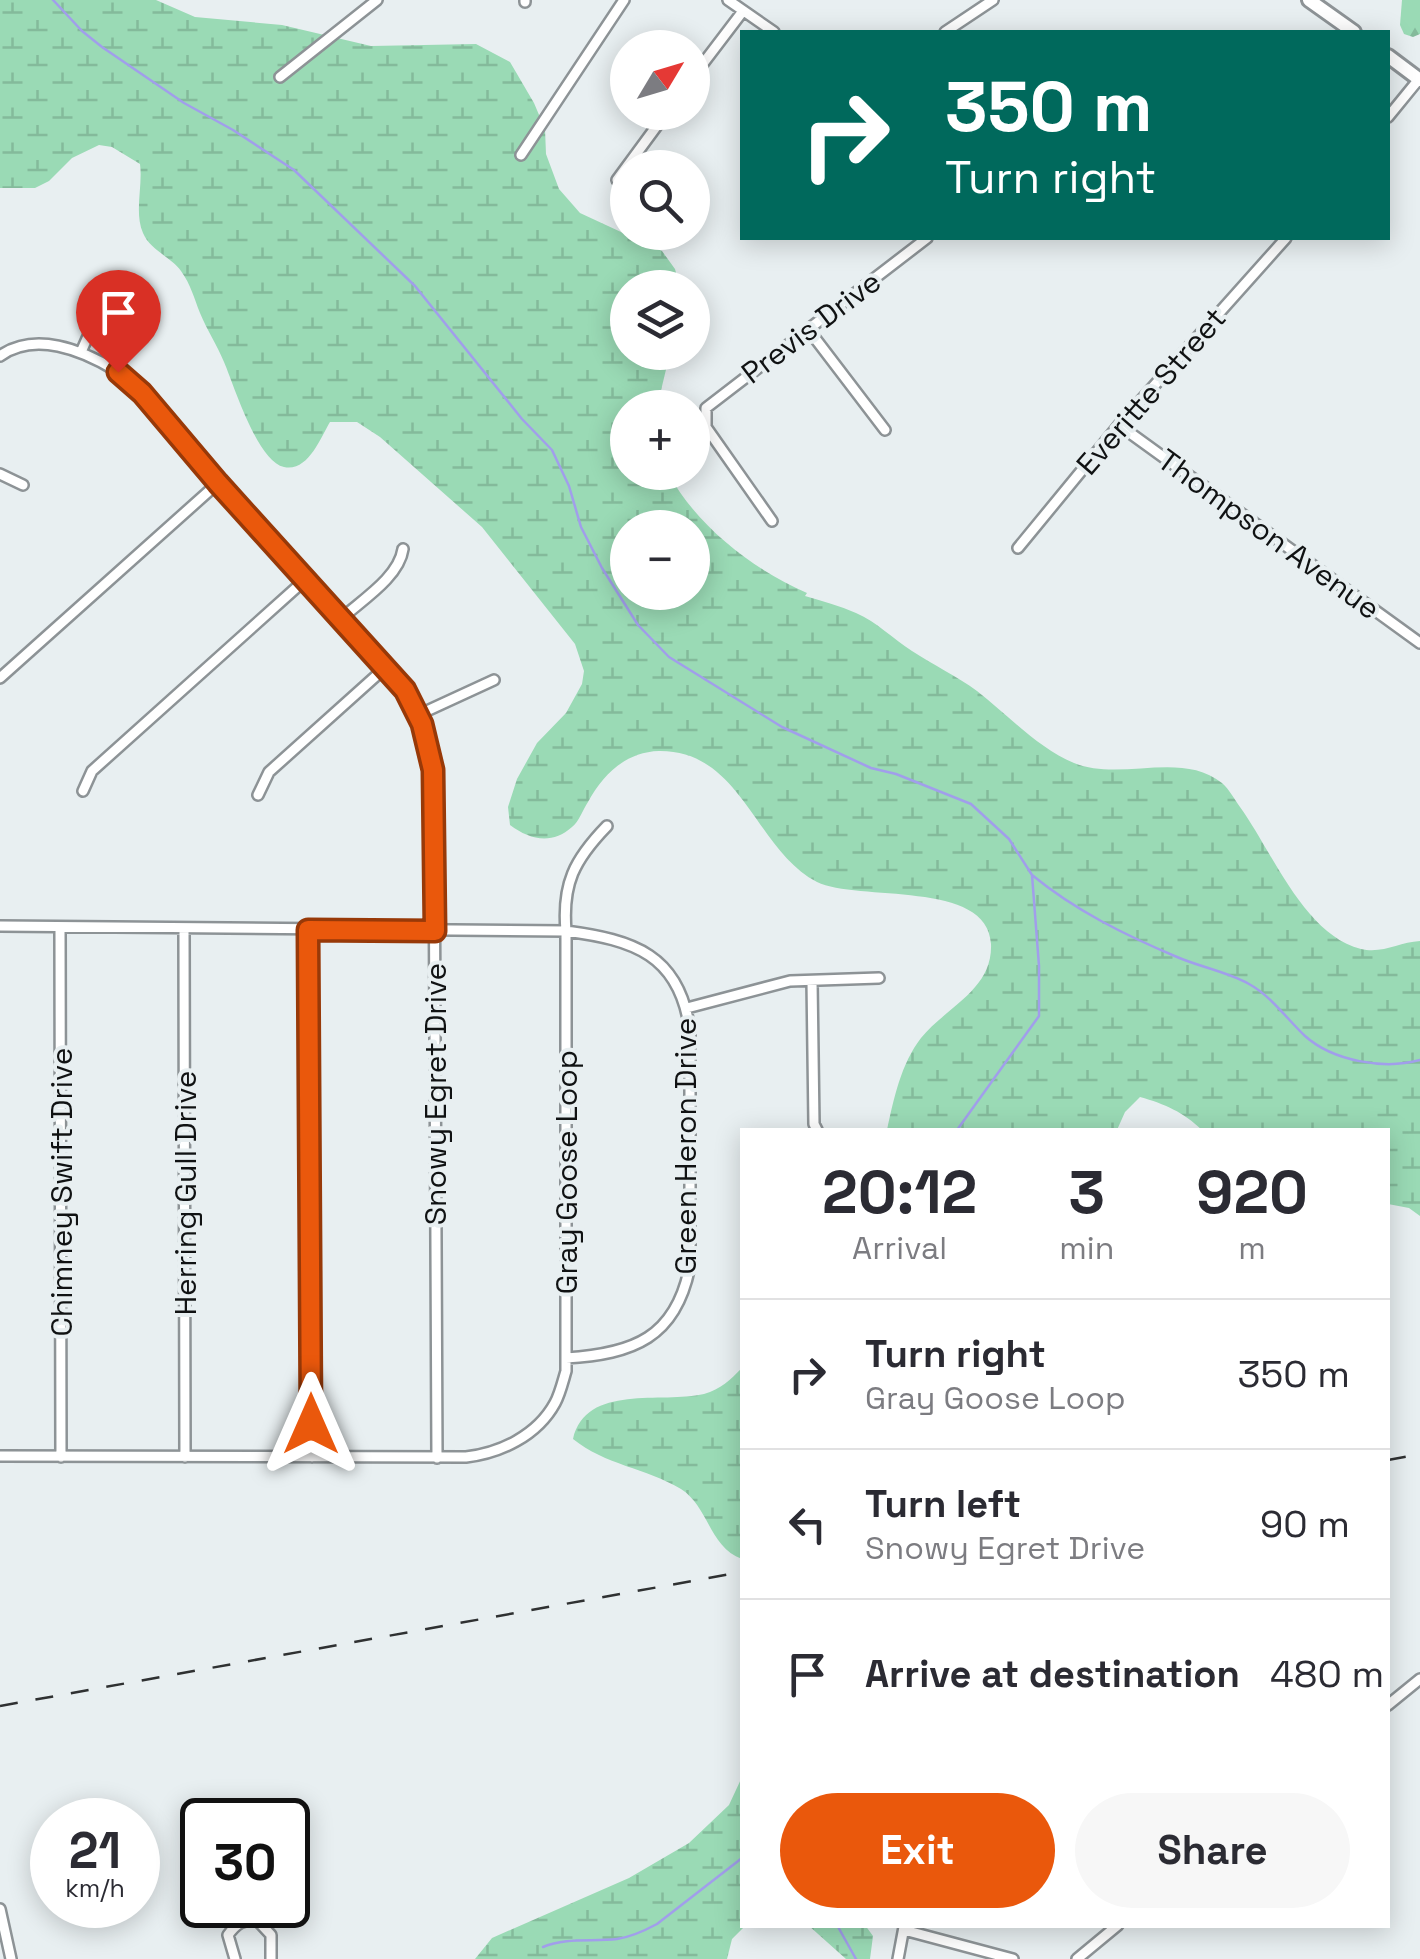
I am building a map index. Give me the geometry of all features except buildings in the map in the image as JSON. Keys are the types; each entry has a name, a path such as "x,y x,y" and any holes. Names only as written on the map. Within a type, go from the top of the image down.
{"main road":[{"path":"1309,0 1351,30"},
{"path":"1390,57 1419,79"}],"street":[{"path":"280,77 378,0"},
{"path":"521,155 624,0"},
{"path":"728,0 771,30"},
{"path":"951,30 993,0"},
{"path":"710,54 743,10"},
{"path":"1390,115 1419,79"},
{"name":"Previs Drive","path":"772,521 706,427 704,414 710,403 925,240"},
{"name":"Everitte Street","path":"1018,548 1119,426 1284,240"},
{"path":"81,352 109,288"},
{"path":"808,329 885,430"},
{"path":"0,340 3,354"},
{"name":"Snowy Egret Drive","path":"3,354 43,344 81,352 118,372 142,393 218,483 386,667 405,690 418,715 433,770 437,1458"},
{"name":"Thompson Avenue","path":"1119,426 1419,641"},
{"path":"0,474 23,485"},
{"path":"0,678 218,483"},
{"path":"342,618 390,575 402,559 403,549"},
{"path":"83,790 92,771 306,579"},
{"path":"258,795 268,772 386,667"},
{"path":"418,715 494,680"},
{"name":"Gray Goose Loop","path":"0,1456 437,1458 493,1454 514,1443 555,1404 566,1371 564,903 579,855 607,826"},
{"path":"0,926 566,931"},
{"name":"Chimney Swift Drive","path":"60,928 61,1458"},
{"name":"Herring Gull Drive","path":"184,929 185,1457"},
{"path":"308,930 312,1457"},
{"name":"Green Heron Drive","path":"566,931 609,937 645,952 670,977 687,1008 690,1030 690,1266 685,1290 664,1322 632,1348 608,1355 566,1358"},
{"path":"687,1008 769,984 879,978"},
{"path":"812,981 816,1128"},
{"path":"1390,1704 1420,1679"},
{"path":"0,1909 11,1959"},
{"path":"234,1959 228,1935 247,1919 257,1920 270,1936 271,1959"},
{"path":"898,1959 904,1928 1014,1959"},
{"path":"1077,1959 1114,1928"}],"green space":[{"path":"0,0 156,0 195,17 282,25 371,46 476,44 510,62 545,129 546,154 559,189 580,213 610,227 610,250 660,250 675,270 610,270 610,370 666,370 661,390 610,390 610,490 679,490 693,510 610,510 610,610 710,610 710,528 766,572 807,593 805,596 871,621 977,691 1061,757 1111,770 1188,769 1206,773 1222,783 1291,889 1323,927 1341,941 1361,949 1384,949 1420,941 1420,1216 1409,1208 1390,1204 1390,1128 1200,1128 1173,1109 1140,1097 1125,1112 1118,1128 888,1128 899,1082 914,1048 984,974 991,944 984,923 968,910 945,901 836,888 817,882 778,848 729,784 710,767 687,755 659,751 626,760 601,783 574,825 557,836 533,837 510,825 508,807 517,779 537,743 566,713 582,684 584,671 575,644 482,527 380,437 357,422 330,422 312,453 300,464 284,467 274,462 248,421 190,286 177,266 150,244 143,233 139,216 140,164 112,147 99,145 72,158 49,181 35,188 0,188"},
{"path":"1402,0 1420,0 1420,34 1413,37 1404,34 1400,25"},
{"path":"740,1370 740,1558 722,1546 698,1506 681,1489 598,1455 573,1439 581,1421 609,1403 704,1394"},
{"path":"740,1781 743,1928 732,1939 727,1959 475,1959 492,1938 629,1878 689,1843 729,1805"},
{"path":"811,1928 867,1928 873,1936 870,1959 846,1959"}],"waterway":[{"path":"53,0 102,47 294,170 415,286 522,419 552,450 569,486 581,527 602,568 638,625 669,657 782,727 871,768 971,804 1009,839 1032,875 1039,1016 958,1128"},
{"path":"1032,875 1120,931 1249,984 1272,1001 1305,1036 1330,1052 1375,1063 1420,1060"},
{"path":"543,1947 570,1941 617,1939 642,1931 657,1924 740,1860"},
{"path":"839,1928 856,1959"}],"railway":[{"path":"1390,1460 1420,1454"},
{"path":"0,1706 740,1572"}],"route":[{"path":"118,372 142,393 405,690 422,724 433,770 435,931 308,930 311,1424"}]}
